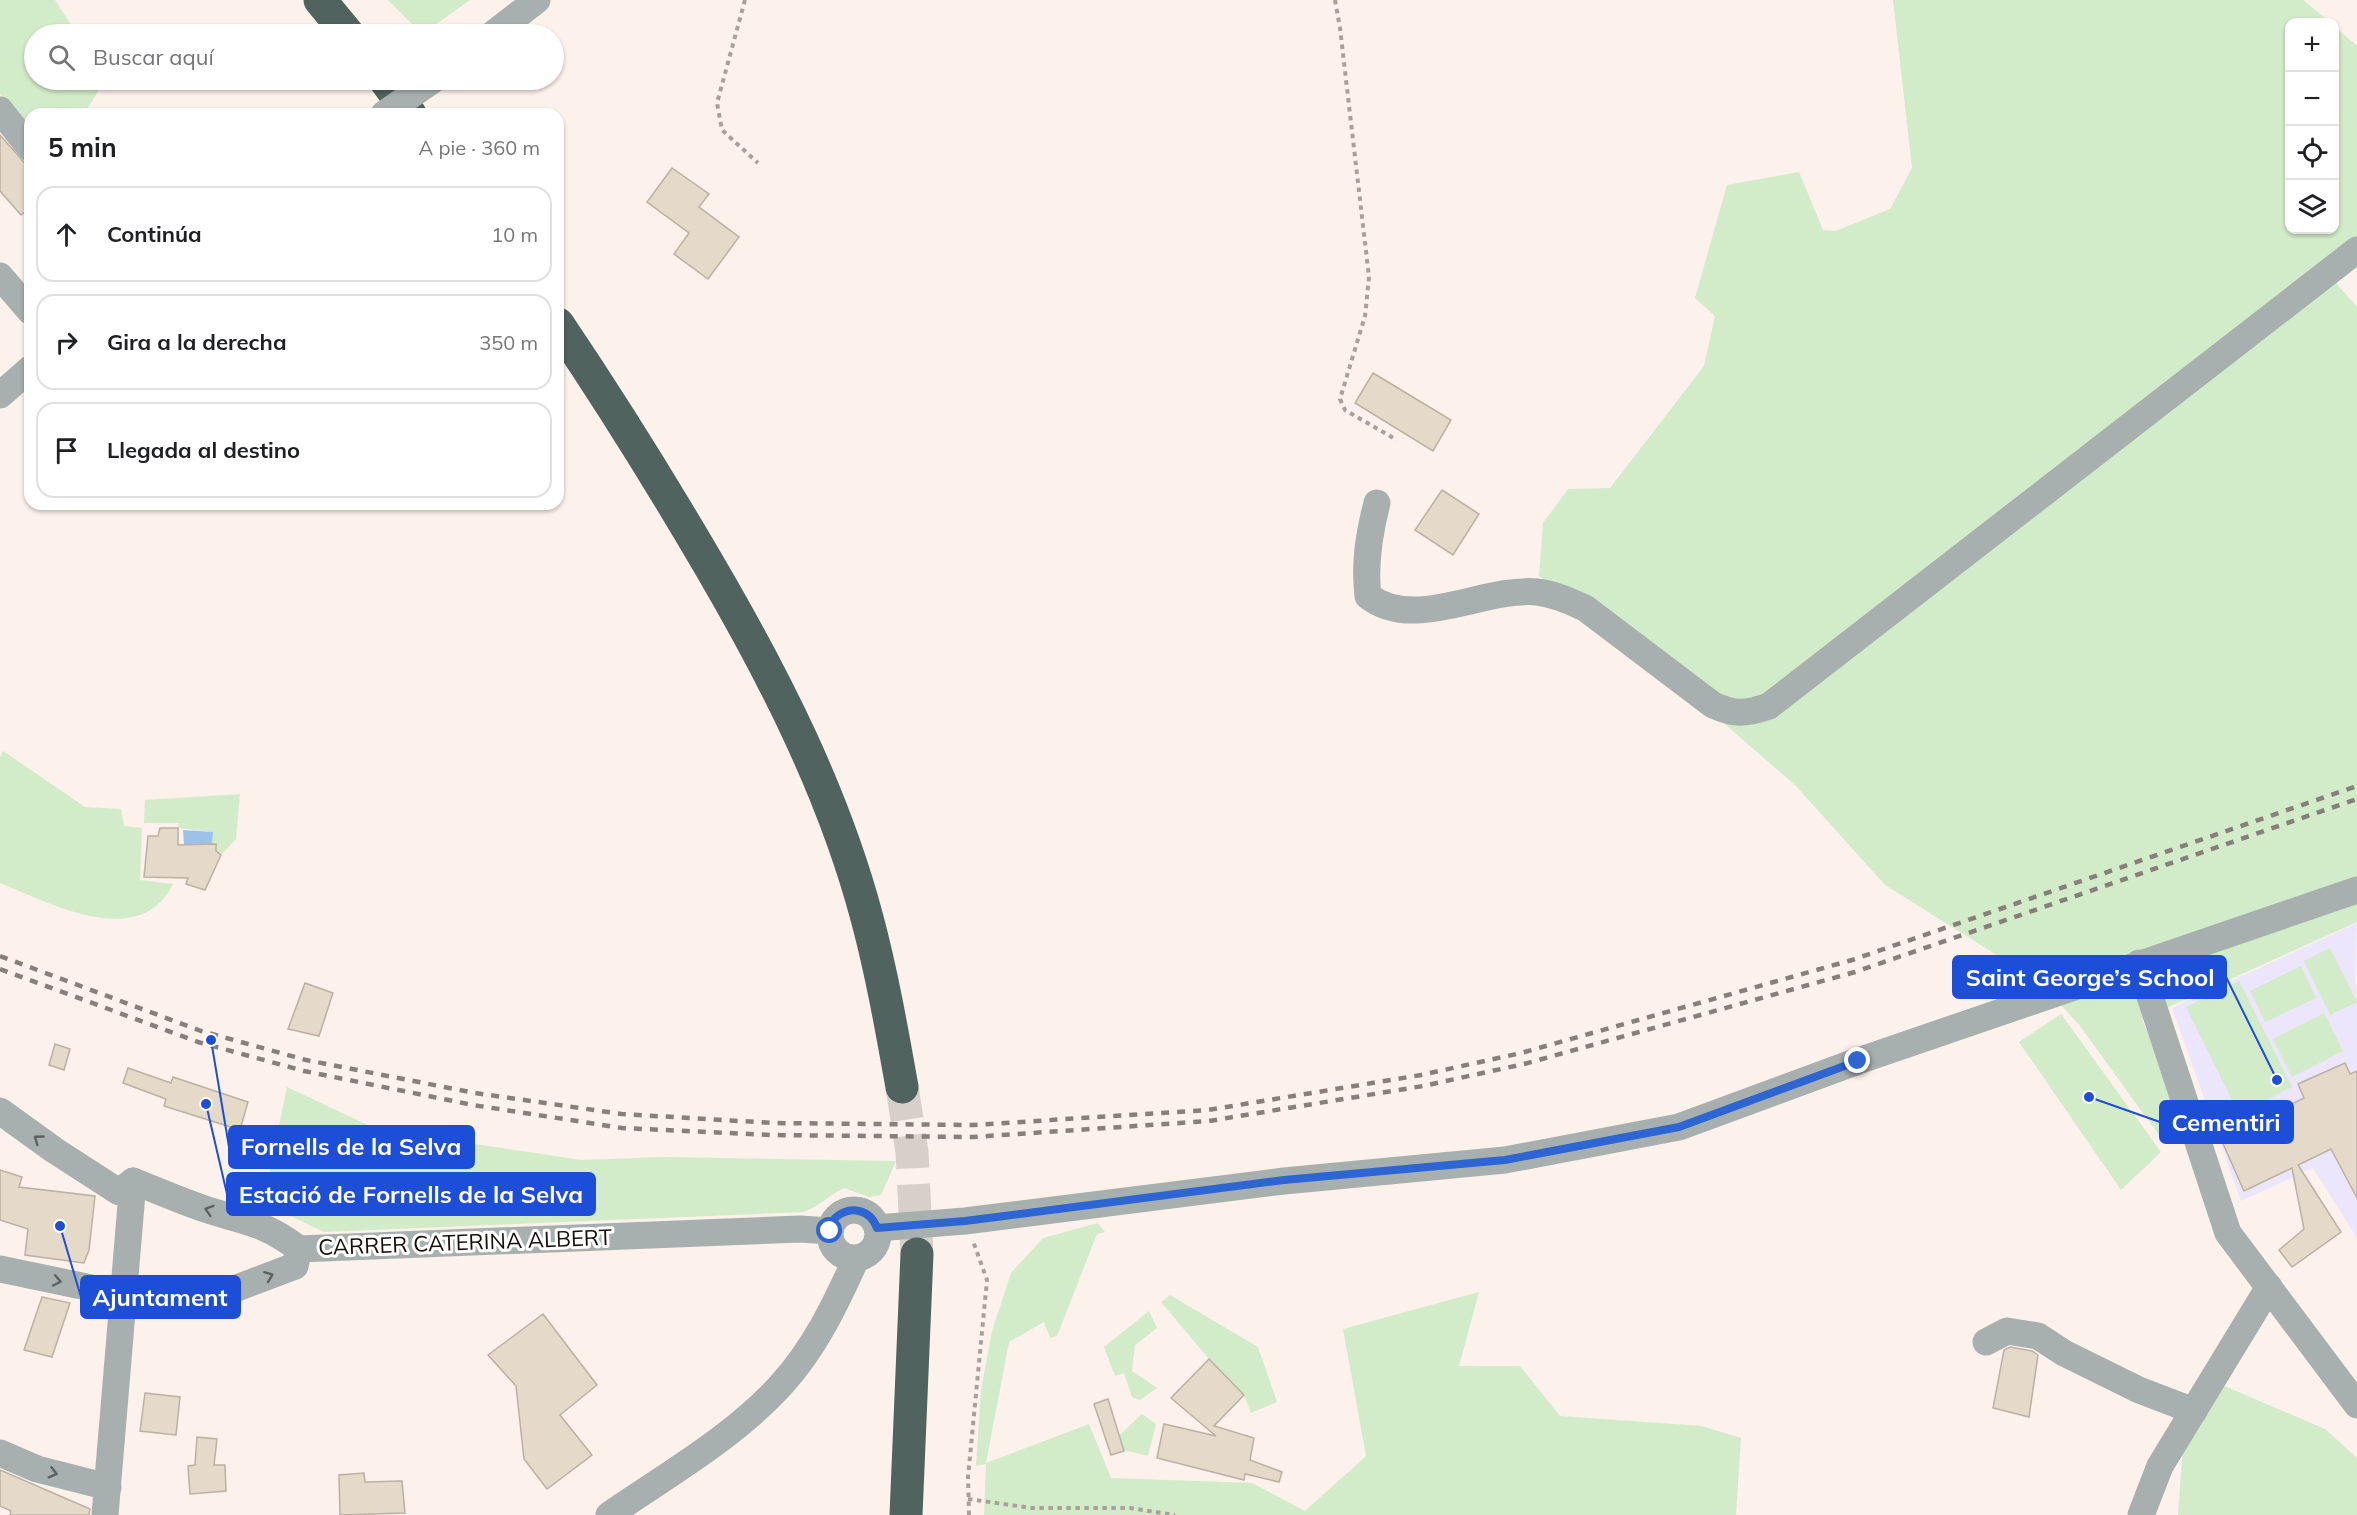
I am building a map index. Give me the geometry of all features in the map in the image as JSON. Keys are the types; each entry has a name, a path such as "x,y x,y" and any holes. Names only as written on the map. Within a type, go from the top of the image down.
{"highway":[{"path":"320,0 340,24"},
{"path":"392,90 406,108"},
{"path":"564,333 675,507 744,623 788,710 820,782 867,916 902,1087"},
{"path":"906,1515 917,1254"}],"street":[{"path":"506,24 537,0"},
{"path":"393,108 419,90"},
{"path":"0,111 24,141"},
{"path":"1377,503 1365,573 1368,596 1381,606 1396,610 1425,609 1500,594 1536,592 1561,597 1585,608 1713,705 1730,713 1753,712 1769,706 2357,250"},
{"path":"0,276 24,304"},
{"path":"0,395 24,374"},
{"path":"877,1228 965,1221 1284,1180 1505,1160 1679,1127 1858,1061 2357,890"},
{"path":"2139,963 2228,1233 2357,1404"},
{"path":"0,1111 54,1150 119,1192 133,1181"},
{"path":"105,1515 133,1181"},
{"name":"CARRER CATERINA ALBERT","path":"133,1181 202,1208 277,1231 300,1249 800,1229 830,1231"},
{"path":"852,1210 865,1213 877,1228 877,1242 862,1257 848,1258 836,1251 829,1238 835,1218 852,1210"},
{"path":"0,1269 125,1295 159,1298 234,1289 295,1266 300,1249"},
{"path":"609,1515 752,1414 782,1384 831,1312 856,1258"},
{"path":"2141,1515 2160,1466 2269,1287"},
{"path":"1986,1342 2007,1331 2038,1336 2064,1353 2139,1390 2194,1411"},
{"path":"0,1453 37,1468 108,1487"}],"path":[{"path":"745,0 717,103 722,130 758,163"},
{"path":"1335,0 1341,28 1369,277 1365,316 1340,399 1345,410 1397,441"},
{"path":"965,1221 987,1280 969,1515"},
{"path":"969,1499 1032,1508 1130,1508 1175,1515"}],"shaded area":[{"path":"2357,923 2355,981 2357,996 2357,1238 2313,1168 2241,1201 2172,1008"}],"green space":[{"path":"0,0 55,0 71,24 24,24 24,90 99,90 88,108 24,108 24,123 0,94"},
{"path":"388,0 470,0 436,24 412,24"},
{"path":"1893,0 2303,0 2325,18 2285,18 2285,234 2339,234 2339,30 2357,46 2357,257 2336,283 2357,307 2357,922 2142,1019 2181,1119 2161,1138 2080,1026 2041,983 1885,885 1796,786 1657,665 1539,576 1543,523 1568,489 1610,488 1704,366 1715,316 1695,298 1727,185 1799,172 1823,230 1836,231 1890,209 1912,168"},
{"path":"3,751 85,807 121,809 124,826 142,828 140,880 173,884 158,904 139,915 117,919 92,917 43,901 0,883 0,757"},
{"path":"240,794 236,839 221,855 216,851 215,844 212,844 212,832 178,828 179,823 144,823 145,800"},
{"path":"2330,948 2357,1002 2330,1015 2304,961"},
{"path":"2301,966 2316,998 2265,1022 2250,991"},
{"path":"2239,981 2292,1087 2239,1114 2186,1007"},
{"path":"2324,1013 2343,1051 2292,1077 2273,1039"},
{"path":"2061,1014 2161,1152 2121,1190 2019,1042"},
{"path":"287,1087 376,1129 581,1160 665,1157 896,1161 881,1195 869,1197 844,1188 803,1212 324,1232 263,1203"},
{"path":"1098,1223 1105,1232 1097,1234 1057,1336 1050,1338 1044,1322 1009,1342 986,1463 1089,1424 1111,1478 1252,1483 1305,1511 1366,1456 1343,1329 1479,1292 1459,1366 1520,1366 1560,1416 1702,1426 1741,1438 1736,1515 984,1515 986,1464 976,1466 981,1390 992,1331 1011,1273 1043,1238"},
{"path":"1170,1295 1258,1347 1277,1402 1251,1413 1244,1395 1209,1359 1161,1302"},
{"path":"1149,1311 1157,1328 1135,1345 1132,1371 1157,1388 1140,1400 1132,1397 1124,1373 1115,1376 1104,1347"},
{"path":"2222,1385 2325,1429 2357,1458 2357,1515 2178,1515 2184,1432"},
{"path":"1142,1414 1156,1424 1148,1456 1108,1446"}],"water":[{"path":"183,830 213,832 212,844 184,844"}],"building":[{"path":"0,135 24,162 24,213 21,215 0,191"},
{"path":"672,168 709,194 699,207 739,237 708,279 674,254 689,233 647,202"},
{"path":"1373,373 1451,420 1433,451 1355,403"},
{"path":"1442,490 1479,514 1453,555 1415,530"},
{"path":"160,828 178,828 178,845 216,844 216,851 221,855 205,890 186,884 188,878 144,877 148,836 158,836"},
{"path":"305,983 333,993 319,1036 288,1029"},
{"path":"55,1044 70,1049 64,1070 49,1065"},
{"path":"2345,1063 2350,1074 2357,1071 2357,1198 2331,1149 2298,1165 2341,1232 2292,1267 2279,1250 2304,1229 2292,1168 2244,1191 2221,1139 2304,1098 2298,1084"},
{"path":"128,1068 171,1083 173,1077 248,1102 240,1130 164,1106 166,1099 123,1083"},
{"path":"0,1170 22,1177 19,1187 95,1196 89,1250 84,1263 25,1255 28,1229 0,1220"},
{"path":"42,1297 70,1303 52,1357 24,1350"},
{"path":"543,1314 597,1385 560,1415 592,1455 547,1489 524,1459 516,1386 488,1355"},
{"path":"2010,1347 2032,1351 2038,1355 2029,1417 1993,1408 2004,1350"},
{"path":"1209,1359 1244,1395 1214,1426 1254,1438 1250,1460 1282,1472 1279,1482 1245,1474 1244,1480 1157,1458 1164,1424 1216,1436 1171,1398"},
{"path":"145,1393 180,1397 176,1435 140,1431"},
{"path":"1108,1399 1124,1451 1111,1455 1094,1404"},
{"path":"197,1437 217,1439 214,1465 225,1465 226,1491 190,1494 188,1466 195,1465"},
{"path":"0,1470 90,1509 89,1515 10,1515 11,1511 0,1506"},
{"path":"364,1473 365,1482 402,1481 405,1513 340,1515 339,1475"}],"tunnel":[{"path":"902,1087 912,1152 917,1254"}],"railway":[{"path":"0,956 201,1031 306,1060 475,1093 622,1114 773,1123 973,1125 1208,1110 1421,1075 1521,1053 1852,960 2357,786"},
{"path":"0,969 198,1042 304,1071 473,1105 622,1128 772,1135 973,1137 1209,1121 1423,1086 1524,1064 1855,972 2357,799"}],"place":[{"name":"Fornells de la Selva","path":"211,1040"},
{"name":"Saint George’s School","path":"2277,1080"},
{"name":"Cementiri","path":"2089,1097"},
{"name":"Estació de Fornells de la Selva","path":"206,1104"},
{"name":"Ajuntament","path":"60,1226"}],"route":[{"path":"830,1231 835,1218 852,1210 865,1213 877,1228 965,1221 1109,1202 1184,1195 1284,1180 1505,1160 1679,1127 1858,1061"}]}
